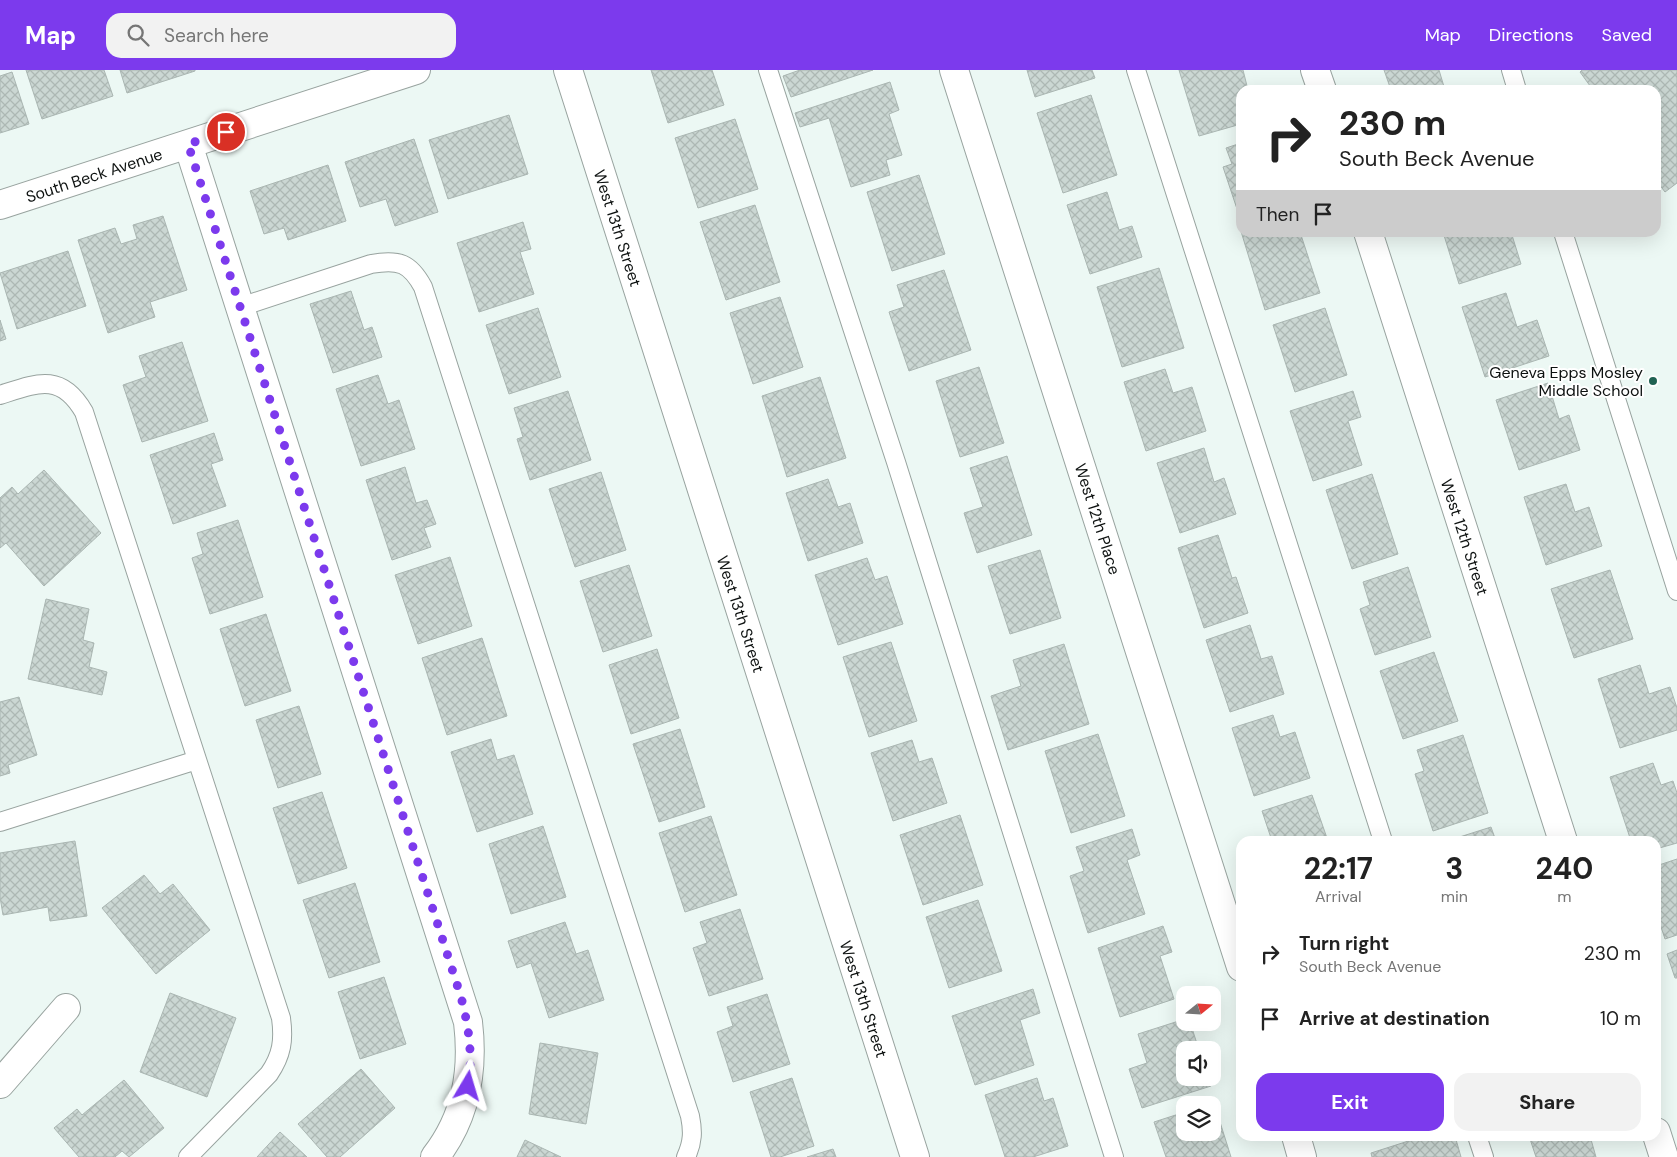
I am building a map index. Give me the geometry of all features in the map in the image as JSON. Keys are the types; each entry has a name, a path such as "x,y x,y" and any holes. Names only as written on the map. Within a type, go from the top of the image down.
{"street":[{"name":"South Beck Avenue","path":"0,206 416,70"},
{"name":"West 13th Street","path":"568,70 915,1157"},
{"name":"West 12th Place","path":"954,70 1236,951"},
{"path":"1316,70 1320,85"},
{"path":"188,144 468,1022 471,1049 466,1099 457,1122 435,1157"},
{"name":"West 12th Street","path":"1370,237 1561,836"},
{"path":"0,1084 66,1008"},
{"path":"1297,1141 1302,1157"},
{"path":"1659,1141 1664,1157"}],"lane":[{"path":"768,70 896,462 1114,1157"},
{"path":"1136,70 1381,836"},
{"path":"1511,70 1516,85"},
{"path":"1565,237 1677,592"},
{"path":"240,307 371,264 387,261 403,264 416,274 423,287 690,1116 693,1130 691,1146 686,1157"},
{"path":"0,395 32,385 47,383 64,387 75,397 84,412 281,1018 283,1033 282,1049 269,1074 188,1157"},
{"path":"0,822 197,760"},
{"path":"1479,1141 1484,1157"}],"building":[{"path":"26,70 104,70 113,96 42,119"},
{"path":"120,70 195,70 195,71 127,93"},
{"path":"651,70 712,70 724,105 668,123"},
{"path":"800,70 873,70 791,97 783,76"},
{"path":"1027,70 1092,70 1095,78 1035,97"},
{"path":"1179,70 1243,70 1247,85 1236,85 1236,125 1199,136"},
{"path":"1384,70 1439,70 1444,85 1389,85"},
{"path":"1582,70 1677,70 1677,183 1665,192 1661,187 1661,85 1589,85 1580,72"},
{"path":"12,72 29,124 0,133 0,76"},
{"path":"890,82 899,110 889,114 902,155 886,160 890,175 851,187 829,118 800,127 795,113"},
{"path":"1091,95 1117,175 1063,193 1037,113"},
{"path":"509,115 528,174 448,199 429,140"},
{"path":"735,119 758,189 698,208 675,138"},
{"path":"414,139 438,212 395,226 386,199 360,207 345,162"},
{"path":"1236,145 1236,206 1223,167 1232,164 1226,148"},
{"path":"328,165 346,221 288,240 284,228 264,234 250,191"},
{"path":"919,175 945,254 892,271 867,192"},
{"path":"1107,192 1119,230 1132,226 1142,257 1090,274 1067,205"},
{"path":"755,205 780,282 726,300 700,222"},
{"path":"163,216 187,290 150,302 155,317 108,333 78,240 115,228 121,244 137,239 133,225"},
{"path":"523,222 531,249 520,252 534,294 479,312 457,243"},
{"path":"1243,237 1302,237 1320,293 1265,310"},
{"path":"1445,237 1513,237 1521,264 1459,284"},
{"path":"68,251 86,306 17,329 0,273"},
{"path":"1159,268 1184,348 1122,367 1097,287"},
{"path":"944,270 971,350 909,371 889,312 904,307 897,285"},
{"path":"351,291 364,330 372,327 382,357 333,373 310,304"},
{"path":"1506,293 1517,327 1537,320 1549,356 1485,377 1462,307"},
{"path":"780,297 803,367 753,384 730,313"},
{"path":"538,308 561,377 509,394 486,325"},
{"path":"1325,308 1347,375 1295,392 1273,325"},
{"path":"0,320 6,339 0,341"},
{"path":"182,342 208,421 142,442 123,385 146,377 139,356"},
{"path":"979,367 1004,443 960,457 936,381"},
{"path":"1165,369 1173,393 1192,387 1206,431 1146,451 1124,382"},
{"path":"378,375 388,404 399,400 415,449 361,466 336,389"},
{"path":"820,377 846,458 787,477 762,396"},
{"path":"1548,383 1559,419 1569,415 1580,450 1519,470 1496,400"},
{"path":"568,391 591,460 530,480 517,439 523,437 514,408"},
{"path":"1353,391 1361,417 1348,421 1362,465 1313,481 1290,411"},
{"path":"214,433 223,460 211,464 226,506 173,524 150,455"},
{"path":"1204,448 1214,482 1224,478 1236,514 1180,533 1157,463"},
{"path":"1007,456 1032,535 977,553 964,513 983,507 970,468"},
{"path":"405,467 416,503 427,500 436,524 424,528 431,547 392,560 366,480"},
{"path":"44,470 101,533 44,586 6,543 0,548 0,498 12,487 18,494"},
{"path":"601,472 626,550 575,567 549,489"},
{"path":"1372,474 1398,554 1352,569 1326,490"},
{"path":"828,479 838,507 850,503 863,543 808,561 786,493"},
{"path":"1566,484 1575,512 1589,507 1602,546 1546,565 1524,497"},
{"path":"238,520 263,597 210,614 192,558 203,554 197,533"},
{"path":"1218,535 1232,578 1236,577 1248,613 1204,628 1178,548"},
{"path":"1040,550 1061,618 1010,634 988,566"},
{"path":"450,557 472,626 418,644 395,575"},
{"path":"867,558 875,580 887,576 903,624 838,645 815,575"},
{"path":"629,565 652,636 603,652 580,581"},
{"path":"1408,567 1431,637 1375,655 1360,609 1370,605 1363,582"},
{"path":"1610,570 1633,639 1574,658 1551,589"},
{"path":"46,599 89,609 83,640 94,643 89,667 107,672 102,695 28,679"},
{"path":"266,614 291,691 245,706 220,629"},
{"path":"1250,625 1261,659 1272,656 1284,694 1230,712 1206,640"},
{"path":"482,638 507,716 447,735 422,658"},
{"path":"891,642 917,721 869,737 843,657"},
{"path":"1064,644 1089,724 1008,750 991,696 1021,686 1013,660"},
{"path":"657,649 679,718 631,734 609,665"},
{"path":"1434,652 1458,721 1403,739 1380,671"},
{"path":"1640,665 1649,694 1670,687 1677,708 1677,730 1620,748 1598,679"},
{"path":"19,697 37,755 8,765 10,773 0,776 0,702"},
{"path":"299,706 321,774 278,788 256,720"},
{"path":"1273,715 1280,737 1295,732 1310,778 1254,796 1232,728"},
{"path":"680,729 705,807 659,822 633,744"},
{"path":"1098,734 1125,816 1071,833 1045,751"},
{"path":"1463,735 1488,813 1433,831 1415,774 1424,771 1417,750"},
{"path":"491,739 497,760 514,755 533,814 477,832 451,752"},
{"path":"912,740 919,762 932,758 947,803 893,821 871,753"},
{"path":"1653,763 1661,785 1673,781 1677,793 1677,843 1661,848 1661,836 1629,836 1610,777"},
{"path":"322,792 347,868 298,884 273,808"},
{"path":"1312,795 1326,836 1270,836 1262,811"},
{"path":"960,815 983,885 923,905 900,835"},
{"path":"711,816 737,895 685,912 659,833"},
{"path":"543,826 566,897 511,914 489,844"},
{"path":"1491,827 1494,836 1463,836"},
{"path":"1132,829 1140,855 1127,860 1145,914 1088,933 1070,876 1084,871 1076,847"},
{"path":"75,841 87,916 50,921 48,907 3,915 0,897 0,853"},
{"path":"1677,859 1677,935 1665,939 1661,927 1661,864"},
{"path":"144,875 160,894 173,884 210,930 156,974 102,908"},
{"path":"355,883 380,962 329,978 303,900"},
{"path":"978,900 1002,971 949,988 926,917"},
{"path":"740,909 763,979 709,996 693,948 707,943 700,922"},
{"path":"565,922 576,954 588,950 604,1000 549,1018 531,963 517,968 508,941"},
{"path":"1163,926 1172,952 1160,956 1174,999 1120,1017 1098,948"},
{"path":"1677,950 1677,978 1675,978 1667,954"},
{"path":"384,977 406,1044 360,1059 338,992"},
{"path":"1033,989 1040,1013 1020,1020 1034,1065 975,1085 952,1016"},
{"path":"170,993 236,1018 207,1097 140,1072"},
{"path":"767,994 790,1064 733,1082 717,1032 733,1026 727,1007"},
{"path":"1176,1022 1176,1031 1193,1031 1196,1041 1176,1041 1176,1086 1211,1086 1142,1108 1129,1069 1147,1063 1138,1034"},
{"path":"540,1043 598,1053 586,1124 529,1114"},
{"path":"361,1069 395,1108 340,1157 327,1157 298,1124"},
{"path":"792,1078 814,1146 780,1157 771,1157 750,1092"},
{"path":"1037,1078 1044,1101 1053,1098 1068,1146 1033,1157 1005,1157 985,1095"},
{"path":"124,1080 164,1128 129,1157 122,1151 115,1157 79,1157 54,1128 77,1109 82,1115"},
{"path":"1176,1115 1176,1141 1221,1141 1221,1125 1231,1157 1166,1157 1154,1122"},
{"path":"280,1132 307,1157 257,1157"},
{"path":"525,1140 561,1157 517,1157"},
{"path":"1408,1141 1456,1141 1461,1157 1372,1157 1371,1153"},
{"path":"1531,1141 1591,1141 1596,1157 1536,1157"},
{"path":"833,1149 836,1157 807,1157"}],"place":[{"name":"Geneva Epps Mosley Middle School","path":"1653,381"}],"route":[{"path":"226,132 188,144 461,997 468,1022 471,1049 468,1086"}]}
